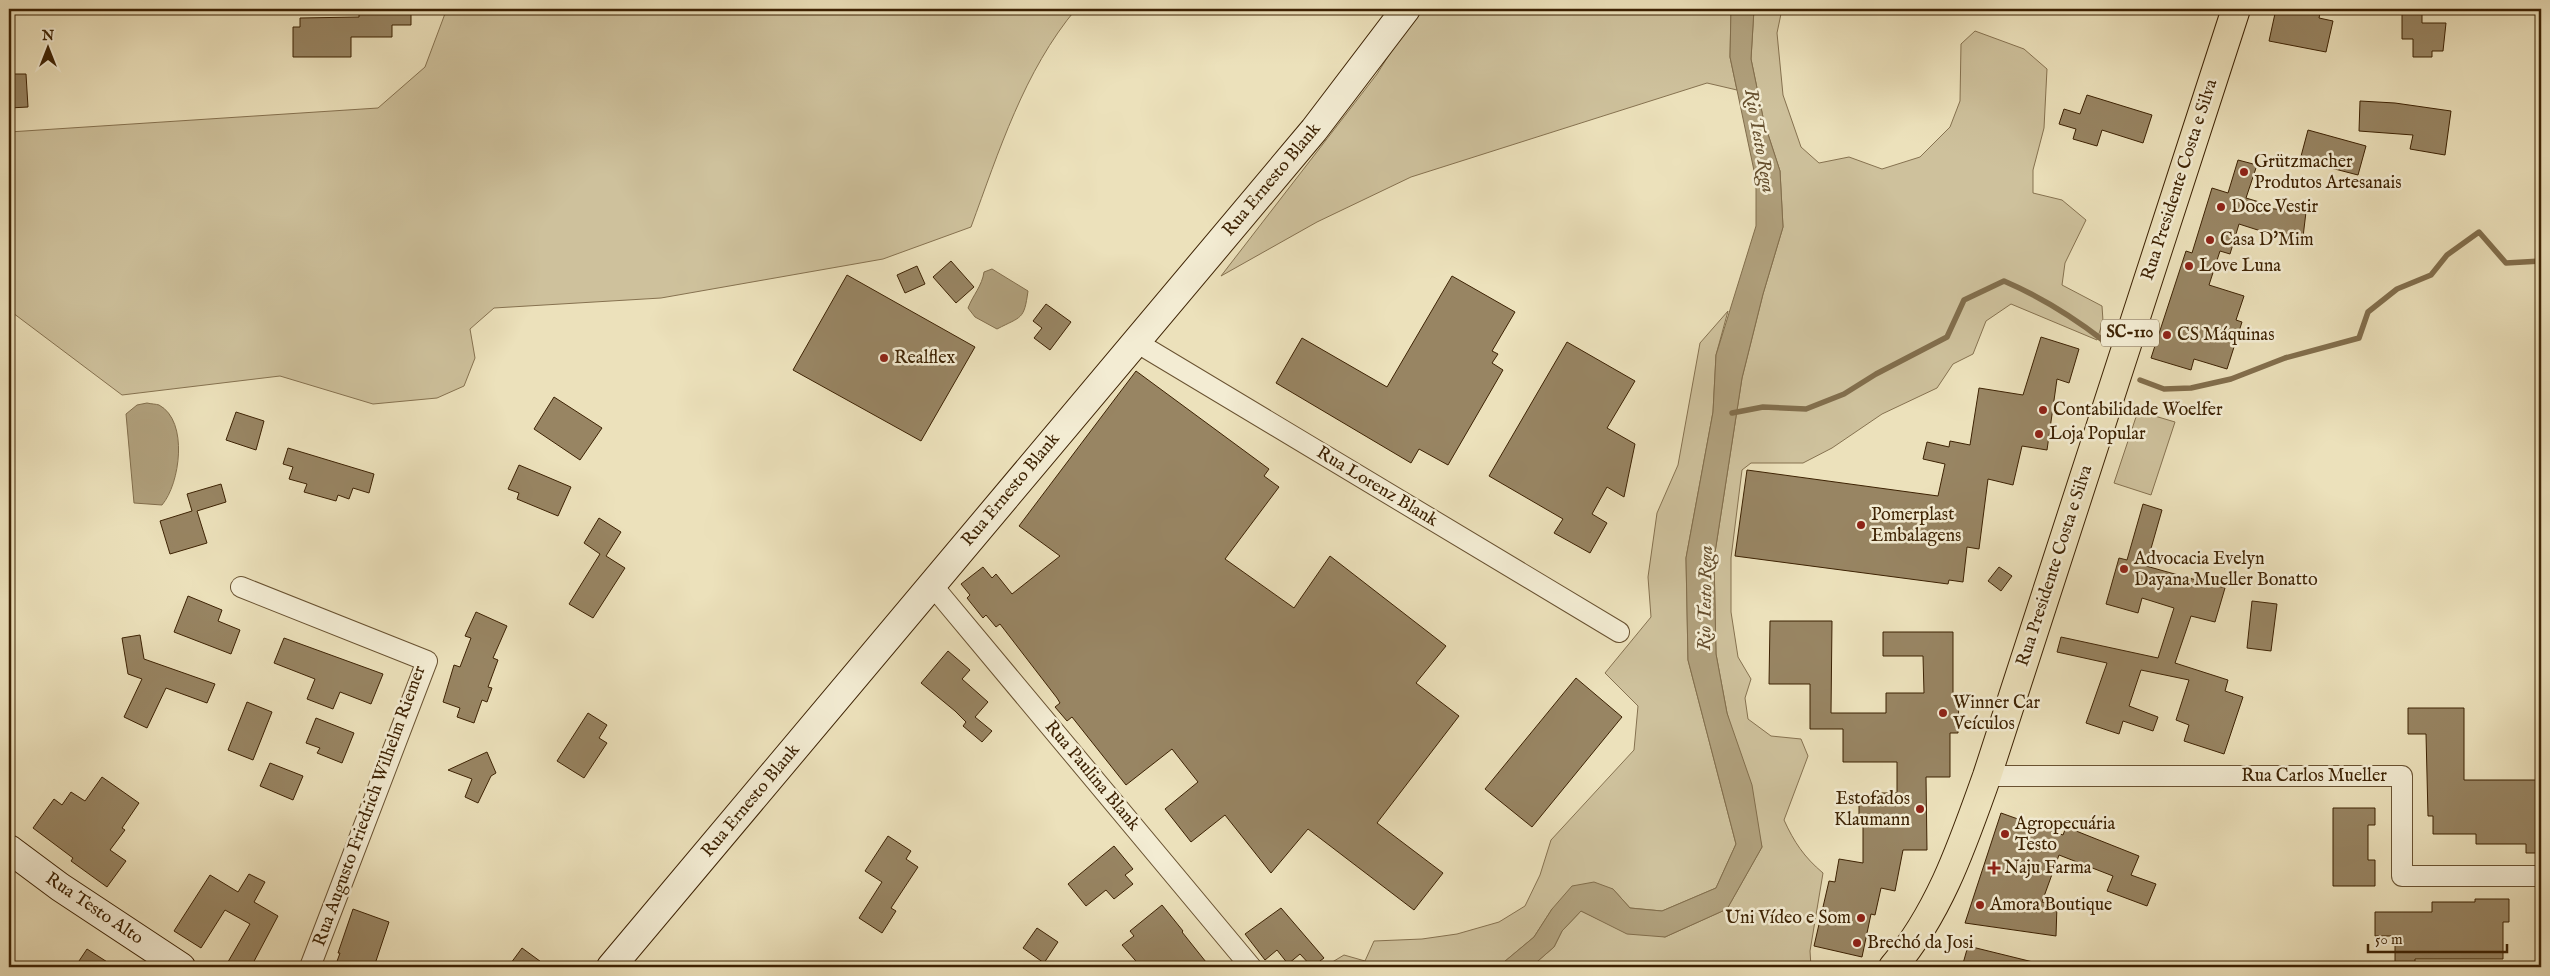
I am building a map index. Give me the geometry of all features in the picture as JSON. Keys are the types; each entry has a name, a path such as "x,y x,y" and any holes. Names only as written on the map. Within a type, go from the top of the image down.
{"main road":[{"name":"Rua Presidente Costa e Silva","path":"1893,967 1919,930 1947,881 1987,776 2236,9"}],"street":[{"name":"Rua Ernesto Blank","path":"611,967 1314,130 1406,9"},
{"name":"Rua Lorenz Blank","path":"1136,342 1619,632"},
{"name":"Rua Paulina Blank","path":"932,585 1251,967"},
{"name":"Rua Augusto Friedrich Wilhelm Riemer","path":"241,587 427,661 310,967"},
{"name":"Rua Carlos Mueller","path":"1987,776 2402,776 2402,876 2541,876"},
{"name":"Rua Testo Alto","path":"9,850 60,887 181,967"}],"shaded area":[{"path":"450,9 1076,9 1058,33 1027,85 1003,141 971,227 883,259 661,298 494,308 470,329 475,358 464,386 437,398 373,404 280,376 122,395 9,310 9,132 378,108 425,67 446,11"},
{"path":"1418,9 1731,9 1730,57 1737,90 1707,83 1411,177 1317,222 1221,276 1377,74"},
{"path":"1754,9 1782,9 1777,33 1783,95 1801,147 1819,163 1849,157 1882,169 1920,157 1950,127 1960,101 1961,44 1975,31 2024,49 2047,69 2044,128 2033,170 2033,193 2062,200 2086,220 2065,263 2062,285 2102,306 2103,321 2097,340 2011,304 1986,321 1973,354 1953,364 1937,388 1882,414 1832,448 1803,463 1751,463 1742,470 1731,558 1731,612 1738,657 1751,679 1745,698 1748,719 1771,736 1801,739 1808,756 1784,820 1800,849 1823,873 1810,951 1811,967 1531,967 1554,947 1562,931 1581,911 1600,920 1665,937 1727,909 1762,847 1727,713 1716,654 1714,559 1742,378 1763,294 1783,227 1780,171 1764,122 1751,59"},
{"path":"1728,311 1716,355 1713,412 1686,558 1688,660 1736,844 1716,888 1662,911 1630,908 1613,889 1552,909 1534,937 1498,967 1324,967 1344,955 1365,961 1374,941 1422,939 1457,934 1499,922 1525,906 1540,875 1551,840 1634,750 1638,706 1605,673 1651,617 1648,577 1657,513 1678,465 1700,343"},
{"path":"2138,411 2175,422 2151,495 2114,483"}],"water":[{"name":"Rio Testo Rega","path":"1731,9 1754,9 1751,59 1764,122 1780,171 1783,227 1763,294 1742,378 1714,559 1716,654 1727,713 1752,785 1762,847 1727,909 1665,937 1627,934 1581,911 1562,931 1554,947 1531,967 1498,967 1534,937 1552,909 1572,886 1594,882 1613,889 1630,908 1662,911 1716,888 1736,844 1688,660 1686,558 1713,412 1716,355 1756,226 1756,180 1730,57"},
{"path":"992,269 1028,291 1025,307 1020,316 997,329 975,317 968,308 984,272"},
{"path":"147,403 159,405 168,413 175,424 178,438 177,468 173,483 162,505 134,503 126,414 137,405"}],"building":[{"path":"359,9 411,9 411,25 392,25 392,37 351,37 351,57 293,57 293,27 300,27 300,18 359,17"},
{"path":"2276,9 2300,13 2301,9 2321,9 2319,18 2333,21 2326,52 2269,41"},
{"path":"2402,11 2422,11 2422,23 2446,23 2443,51 2432,51 2432,57 2413,57 2413,39 2402,39"},
{"path":"9,74 26,74 28,107 9,108"},
{"path":"2087,95 2152,115 2143,143 2102,130 2097,146 2073,139 2076,129 2059,124 2064,109 2080,114"},
{"path":"2360,101 2395,103 2451,111 2445,155 2410,149 2413,135 2359,131"},
{"path":"2308,130 2366,146 2358,175 2300,160"},
{"path":"2238,160 2257,165 2246,198 2266,204 2265,208 2306,212 2303,237 2264,232 2239,224 2230,254 2220,251 2209,285 2244,296 2236,320 2242,322 2227,369 2194,359 2191,370 2151,358 2186,251 2192,253 2212,188 2228,193"},
{"path":"951,261 974,287 956,303 933,277"},
{"path":"917,266 925,284 905,293 897,275"},
{"name":"Realflex","path":"847,275 975,347 921,441 793,370"},
{"path":"1452,276 1515,312 1492,351 1498,354 1492,363 1503,370 1448,465 1419,449 1411,463 1276,383 1302,338 1387,387"},
{"path":"1046,304 1071,322 1050,350 1034,338 1042,328 1033,321"},
{"name":"Pomerplast Embalagens","path":"2041,337 2079,349 2069,383 2057,379 2047,450 2022,446 2013,485 1988,479 1979,549 1967,547 1963,582 1949,580 1948,584 1735,556 1747,470 1938,496 1945,464 1923,459 1927,442 1949,447 1950,441 1970,445 1979,388 2023,395"},
{"path":"1567,342 1635,381 1607,428 1635,444 1624,497 1607,487 1592,514 1607,523 1590,553 1554,533 1563,519 1489,476"},
{"path":"1136,371 1269,469 1264,476 1279,487 1225,559 1294,608 1330,556 1446,646 1416,683 1459,716 1377,823 1443,873 1414,910 1308,829 1271,873 1225,815 1191,842 1165,809 1198,782 1172,749 1126,785 1072,717 1067,721 1055,707 1060,703 1057,698 1000,624 996,627 986,615 983,618 967,598 970,595 961,584 983,567 992,578 996,574 1012,594 1060,556 1019,526"},
{"path":"554,397 602,428 580,460 534,429"},
{"path":"236,412 264,421 256,450 226,440"},
{"path":"288,448 374,474 369,493 353,488 349,499 338,495 336,501 304,492 307,484 289,479 293,467 283,464"},
{"path":"519,465 571,487 558,516 517,499 519,493 508,489"},
{"path":"221,484 226,502 197,511 207,543 170,554 160,521 192,511 187,494"},
{"path":"2143,504 2162,510 2146,566 2225,588 2215,622 2191,616 2175,663 2228,680 2225,691 2243,697 2224,754 2184,741 2189,725 2176,720 2189,680 2141,670 2129,706 2158,717 2153,731 2123,721 2119,734 2086,723 2107,663 2057,652 2061,637 2158,658 2174,608 2142,598 2138,613 2106,604 2119,558 2127,560"},
{"path":"599,518 621,532 606,556 625,568 593,618 569,604 600,554 584,543"},
{"path":"1999,567 2012,576 2001,591 1988,581"},
{"path":"188,596 222,610 218,621 240,630 231,654 174,632"},
{"path":"2252,601 2277,604 2271,651 2247,648"},
{"path":"476,612 507,626 493,658 498,660 488,687 492,688 487,702 482,700 474,723 457,717 460,708 443,702 454,665 460,667 471,638 465,636"},
{"path":"1770,621 1832,621 1831,713 1886,713 1886,693 1924,693 1923,656 1883,656 1883,632 1953,632 1953,696 1959,696 1958,733 1950,733 1950,777 1926,777 1927,850 1903,850 1895,891 1881,888 1875,915 1871,914 1862,957 1814,946 1829,881 1835,882 1839,859 1863,863 1863,819 1859,819 1859,798 1881,798 1881,793 1897,793 1897,762 1843,762 1843,729 1810,729 1810,684 1769,684"},
{"path":"140,635 144,659 215,684 207,703 166,688 147,728 124,717 142,679 128,674 122,638"},
{"path":"284,638 383,674 371,704 340,692 333,709 307,699 315,679 274,663"},
{"path":"948,651 970,670 962,679 988,702 975,717 992,731 982,742 963,726 966,722 955,711 921,683"},
{"path":"1576,678 1622,717 1532,827 1485,789"},
{"path":"247,702 272,712 253,760 228,750"},
{"path":"2408,708 2464,708 2464,780 2541,780 2541,853 2526,853 2526,844 2476,844 2476,834 2433,834 2433,816 2428,816 2426,734 2408,734"},
{"path":"588,713 607,725 599,738 607,743 584,778 557,761"},
{"path":"316,718 354,733 342,763 317,753 320,748 306,743"},
{"path":"487,752 496,773 491,776 478,803 465,797 472,779 448,770"},
{"path":"270,763 303,776 293,800 260,786"},
{"path":"102,777 139,803 122,828 125,830 110,850 126,861 107,887 71,861 73,858 33,828 54,799 62,805 71,792 85,801"},
{"path":"2333,808 2375,808 2375,825 2368,825 2368,860 2375,860 2375,886 2333,886"},
{"path":"2001,813 2063,835 2066,827 2139,856 2131,875 2156,884 2147,906 2107,891 2113,876 2059,855 2042,902 2057,905 2056,936 1965,923"},
{"path":"888,836 911,851 906,859 918,867 891,908 896,911 882,933 859,918 882,882 865,871"},
{"path":"1114,846 1133,869 1125,875 1133,884 1114,899 1106,890 1086,906 1068,884"},
{"path":"249,874 265,882 254,902 278,916 251,967 225,967 250,924 225,910 201,948 174,931 210,875 238,892"},
{"path":"2475,899 2509,899 2509,922 2503,922 2503,959 2415,959 2415,967 2395,967 2395,936 2375,936 2375,912 2432,912 2432,902 2475,902"},
{"path":"1162,905 1210,967 1141,967 1122,945 1134,936 1130,931"},
{"path":"1281,908 1324,958 1312,967 1300,954 1288,964 1277,950 1265,960 1245,934"},
{"path":"353,909 389,922 374,967 335,967"},
{"path":"1037,928 1058,942 1044,963 1023,948"},
{"path":"1968,946 2033,962 2033,967 1962,967"},
{"path":"522,948 548,967 508,967"},
{"path":"87,949 115,967 75,967"}],"waterway":[{"path":"2140,380 2164,389 2191,388 2231,379 2285,358 2359,338 2368,312 2397,289 2431,275 2447,255 2479,232 2506,263 2541,261"},
{"path":"1732,413 1763,407 1806,409 1844,394 1876,374 1947,337 1964,300 2004,281 2056,308 2104,341"}],"place":[{"name":"Grützmacher Produtos Artesanais","path":"2244,172"},
{"name":"Doce Vestir","path":"2221,207"},
{"name":"Casa D'Mim","path":"2210,240"},
{"name":"Love Luna","path":"2189,266"},
{"name":"CS Máquinas","path":"2167,335"},
{"name":"Realflex","path":"884,358"},
{"name":"Contabilidade Woelfer","path":"2043,410"},
{"name":"Loja Popular","path":"2039,434"},
{"name":"Pomerplast Embalagens","path":"1861,525"},
{"name":"Advocacia Evelyn Dayana Mueller Bonatto","path":"2124,569"},
{"name":"Winner Car Veículos","path":"1943,713"},
{"name":"Estofados Klaumann","path":"1920,809"},
{"name":"Agropecuária Testo","path":"2005,834"},
{"name":"Naju Farma","path":"1994,868"},
{"name":"Amora Boutique","path":"1980,905"},
{"name":"Uni Vídeo e Som","path":"1861,918"},
{"name":"Brechó da Josi","path":"1857,943"}]}
